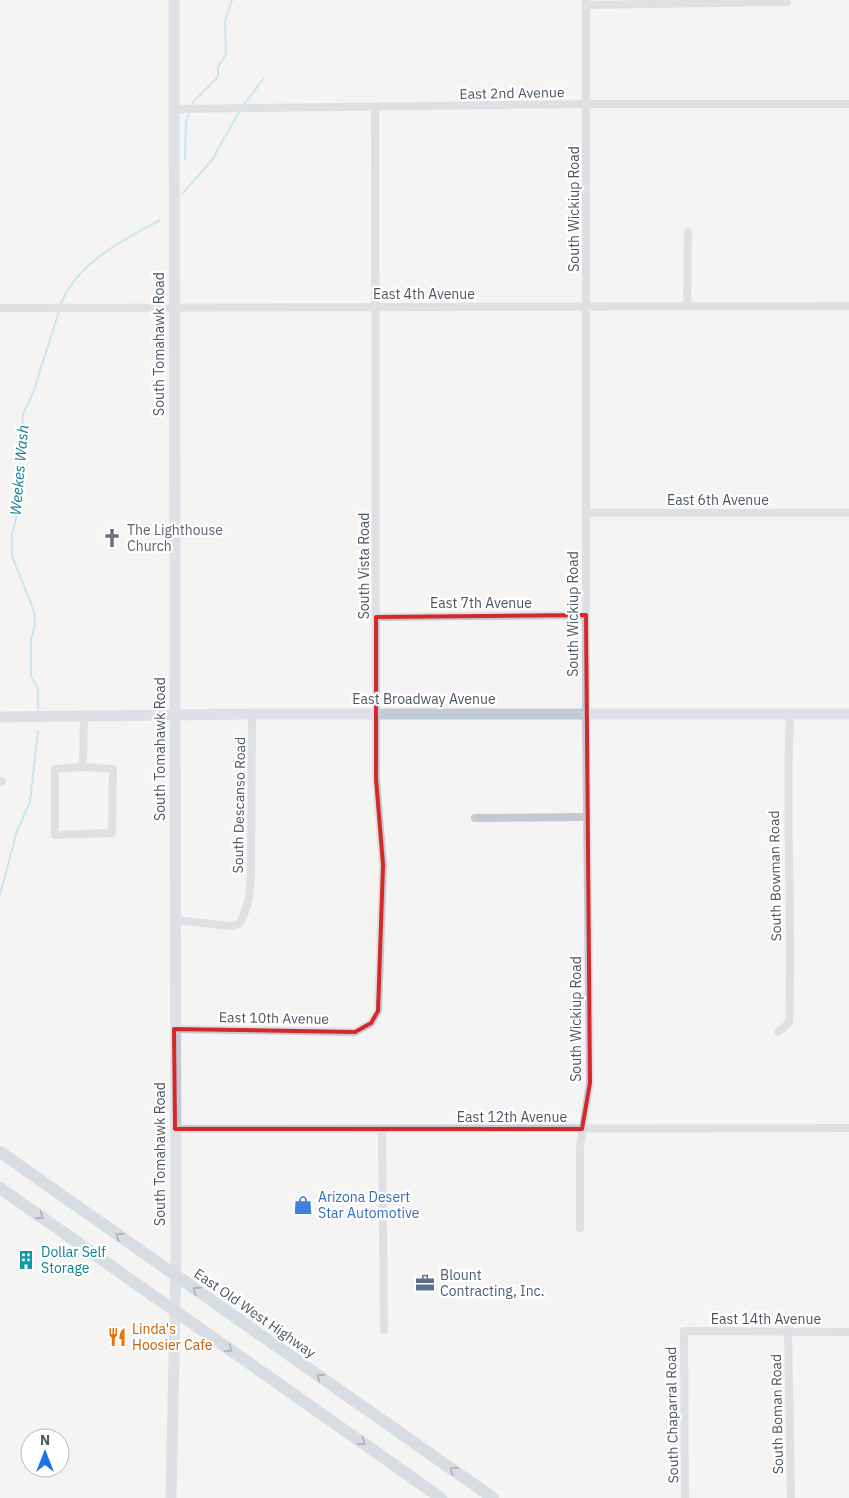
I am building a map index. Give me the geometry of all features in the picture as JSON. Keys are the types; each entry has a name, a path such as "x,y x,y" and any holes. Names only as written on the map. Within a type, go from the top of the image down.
{"main road":[{"name":"South Tomahawk Road","path":"171,1498 176,1276 174,1029 174,0"},
{"name":"East Broadway Avenue","path":"0,717 175,717 252,714 849,714"},
{"name":"East Old West Highway","path":"0,1152 493,1498"},
{"path":"0,1188 441,1498"}],"street":[{"path":"586,2 787,2"},
{"name":"South Wickiup Road","path":"580,1228 580,1147 590,1083 586,714 586,2"},
{"name":"East 2nd Avenue","path":"175,109 586,104 849,104"},
{"name":"South Vista Road","path":"371,1023 378,1011 383,864 376,779 375,107"},
{"path":"687,306 688,232"},
{"name":"East 4th Avenue","path":"0,308 849,306"},
{"name":"East 6th Avenue","path":"586,513 849,513"},
{"name":"East 7th Avenue","path":"376,617 586,615"},
{"name":"South Descanso Road","path":"174,920 211,925 239,924 250,897 252,714"},
{"name":"South Bowman Road","path":"778,1032 789,1023 791,976 787,778 790,714"},
{"path":"83,767 84,717"},
{"path":"83,767 114,769 112,832 55,835 55,769 83,767"},
{"path":"475,818 587,817"},
{"name":"East 10th Avenue","path":"174,1029 355,1032 371,1023"},
{"name":"East 12th Avenue","path":"175,1129 849,1128"},
{"path":"382,1129 384,1330"},
{"name":"East 14th Avenue","path":"684,1331 788,1330 849,1332"},
{"name":"South Boman Road","path":"788,1330 791,1498"},
{"name":"South Chaparral Road","path":"684,1331 685,1498"}],"highlighted area":[{"path":"586,615 590,1083 582,1129 175,1129 174,1029 355,1032 371,1023 378,1011 383,865 376,779 376,617"}],"waterway":[{"name":"Weekes Wash","path":"192,106 194,101 218,77 218,67 226,54 225,21 232,0"},
{"path":"243,106 264,78"},
{"name":"Weekes Wash","path":"185,159 186,121 190,111"},
{"path":"183,193 212,160 239,112"},
{"name":"Weekes Wash","path":"60,306 67,291 89,265 116,245 160,220"},
{"name":"Weekes Wash","path":"38,710 38,688 31,676 31,640 35,625 34,611 12,556 12,534 16,519 23,414 33,393 59,311"},
{"name":"Weekes Wash","path":"0,895 17,831 30,802 38,731"}],"place":[{"name":"The Lighthouse Church","path":"112,538"},
{"name":"Arizona Desert Star Automotive","path":"303,1205"},
{"name":"Dollar Self Storage","path":"26,1260"},
{"name":"Blount Contracting, Inc.","path":"425,1283"},
{"name":"Linda's Hoosier Cafe","path":"117,1337"}]}
